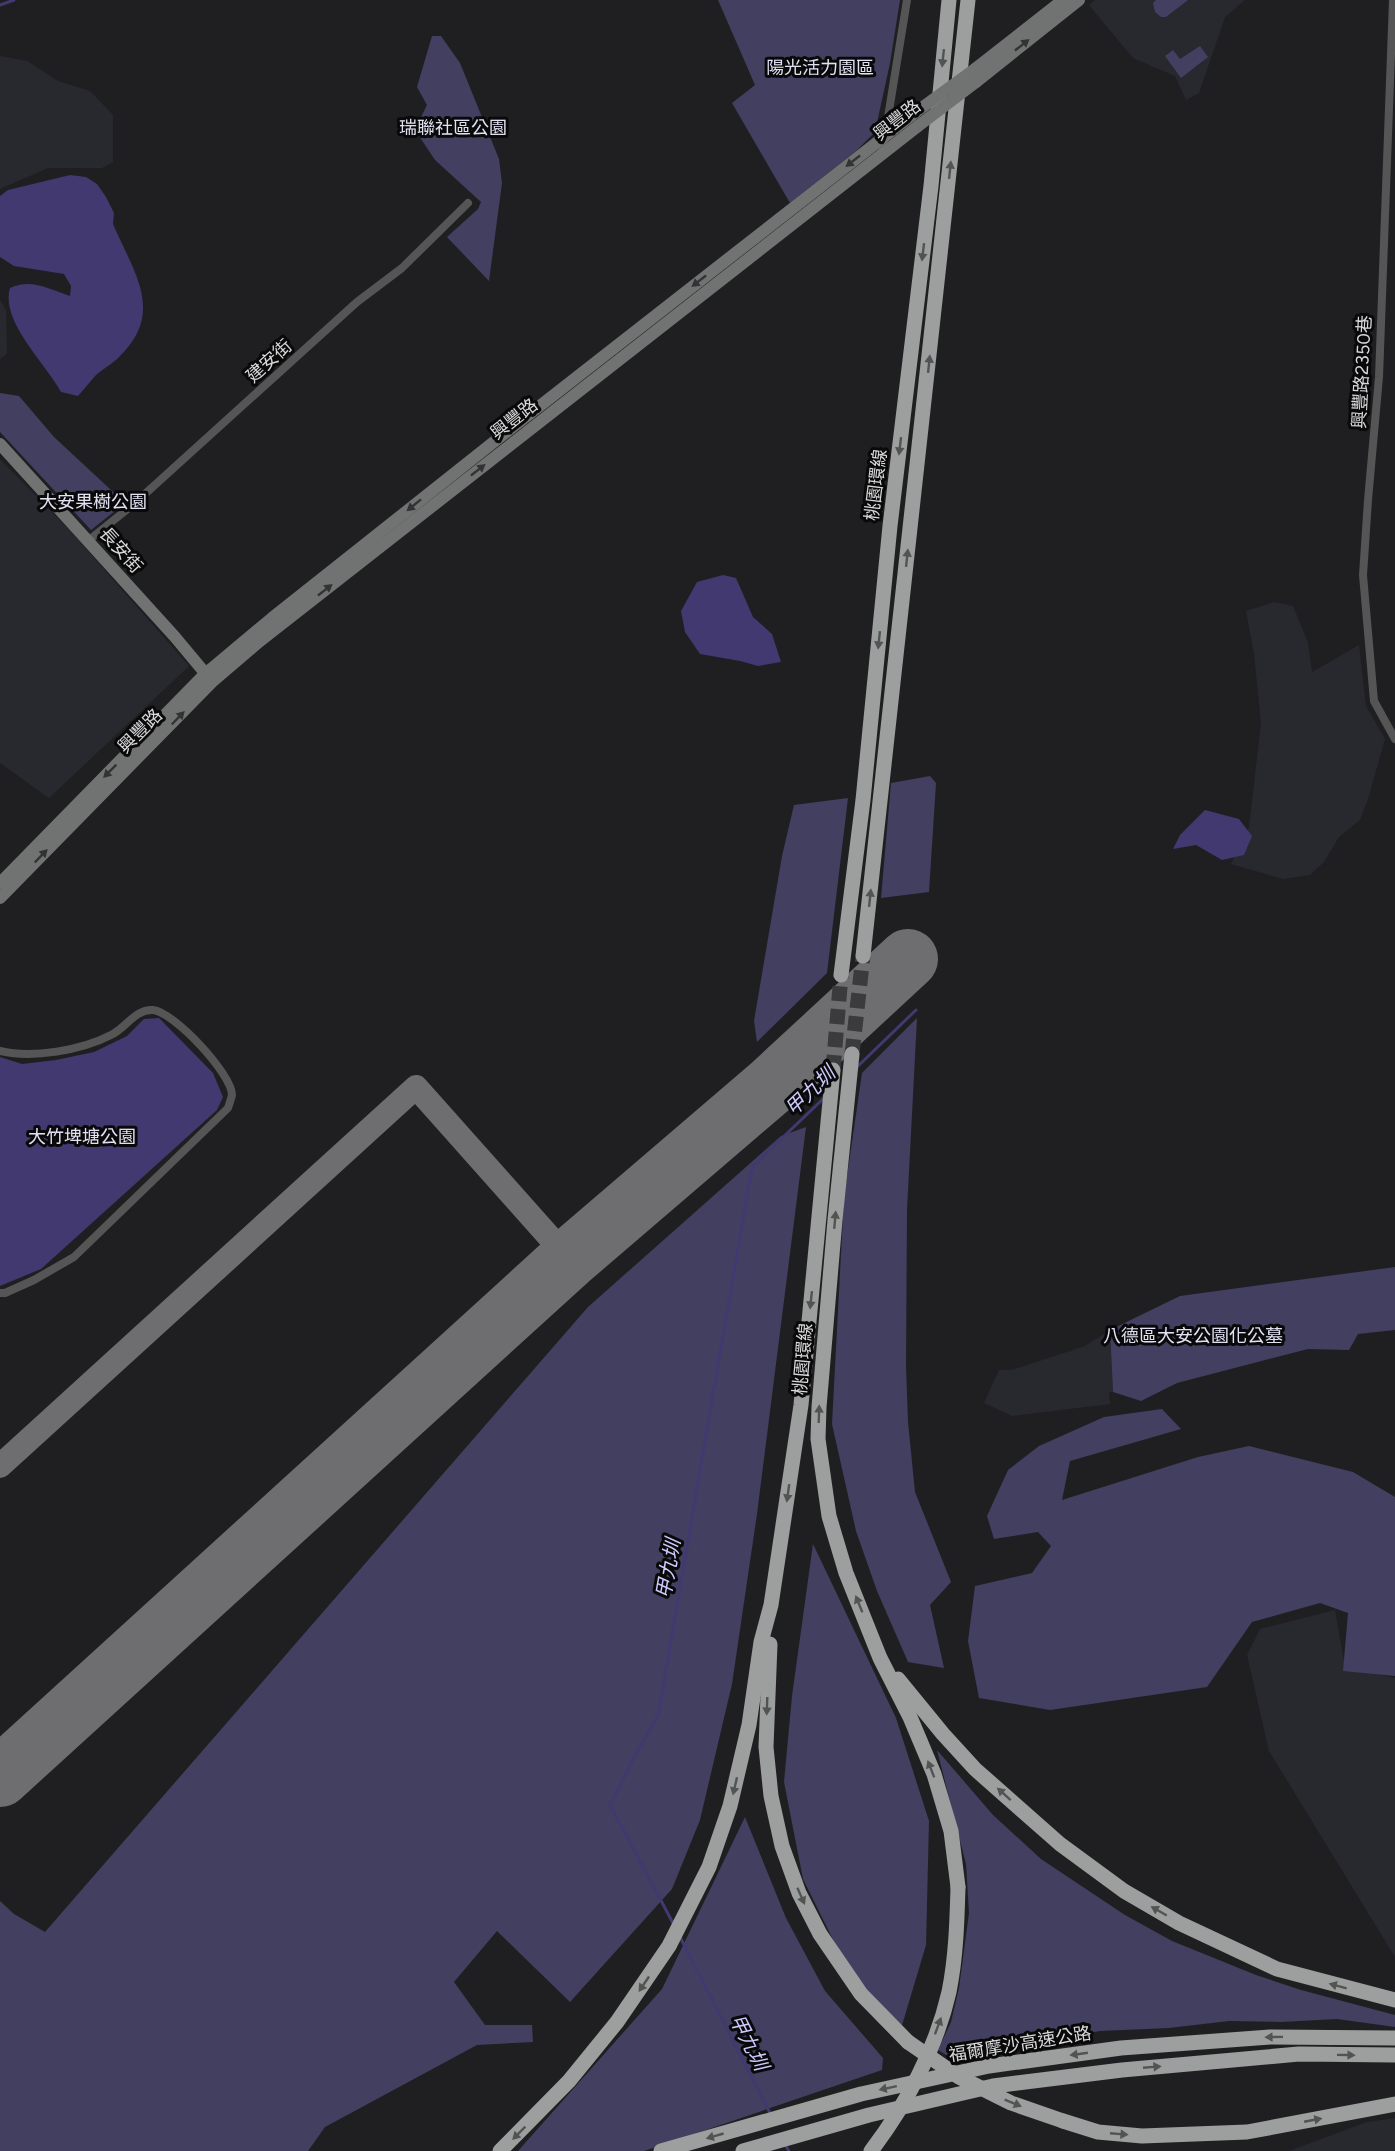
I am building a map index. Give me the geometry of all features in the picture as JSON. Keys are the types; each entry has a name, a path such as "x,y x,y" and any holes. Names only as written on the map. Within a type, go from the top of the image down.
{"highway":[{"name":"桃園環線","path":"841,975 862,800 890,526 931,186 949,0"},
{"path":"863,956 968,0"},
{"name":"桃園環線","path":"852,1054 819,1407 818,1439 829,1516 846,1573 880,1658"},
{"name":"桃園環線","path":"771,1605 801,1405 833,1070"},
{"path":"500,2151 569,2081 617,2022 669,1946 709,1867 730,1806 749,1725 761,1642 771,1605"},
{"path":"771,1605 766,1747 771,1796 782,1846 799,1893 820,1934 861,1994 908,2042 969,2082 1011,2103 1098,2132 1142,2136 1247,2132 1395,2104"},
{"path":"871,2151 895,2120 924,2063 941,2019 949,1992 956,1943 958,1887 951,1831 934,1774 910,1717 880,1658"},
{"path":"880,1658 975,1769 1060,1844 1124,1891 1179,1923 1277,1969 1395,2000"},
{"name":"福爾摩沙高速公路","path":"661,2151 861,2094 989,2066 1121,2048 1270,2037 1395,2038"},
{"name":"福爾摩沙高速公路","path":"743,2151 869,2115 993,2086 1122,2070 1299,2054 1395,2055"}],"main road":[{"name":"興豐路","path":"0,898 209,678 260,641 918,126 1063,0"},
{"name":"興豐路","path":"0,883 272,618 508,430 916,112 976,75 1079,0"},
{"name":"長安街","path":"0,444 89,540 209,678"}],"street":[{"path":"882,154 907,0"},
{"name":"興豐路2350巷","path":"1393,0 1379,377 1363,575 1374,701 1395,739"},
{"name":"建安街","path":"89,540 135,503 357,302 402,268 468,203"},
{"path":"0,1051 21,1055 78,1048 113,1035 142,1011 154,1010 176,1023 212,1058 223,1074 232,1094 228,1108 74,1257 34,1280 0,1293"}],"shaded area":[{"path":"1095,0 1245,0 1225,17 1199,93 1186,100 1175,76 1133,58 1089,5"},
{"path":"0,56 27,61 58,81 90,91 113,115 113,162 102,168 48,168 0,189"},
{"path":"70,175 86,177 97,184 106,197 114,213 113,224 136,276 143,309 140,325 132,341 116,360 96,375 78,396 61,392 18,328 9,301 10,288 18,285 33,284 70,296 71,286 64,274 14,266 0,257 0,196 8,190"},
{"path":"0,300 6,310 7,354 0,359"},
{"path":"0,459 72,533 189,666 49,798 0,763"},
{"path":"723,575 736,578 753,617 772,634 781,662 758,666 700,654 685,632 681,611 697,582"},
{"path":"1274,602 1293,606 1308,643 1312,672 1359,645 1366,706 1385,739 1360,820 1339,837 1324,862 1310,875 1283,879 1231,864 1249,827 1261,723 1254,653 1246,611"},
{"path":"1205,810 1239,819 1252,836 1244,855 1222,860 1196,845 1173,849 1180,835"},
{"name":"大竹埤塘公園","path":"159,1018 213,1073 223,1097 217,1110 41,1269 0,1286 0,1057 22,1064 94,1052 127,1036 144,1019"},
{"path":"1110,1330 1113,1392 1109,1392 1110,1404 1012,1416 984,1403 999,1370 1012,1370 1085,1346"},
{"path":"1335,1610 1345,1667 1395,1678 1395,1957 1269,1751 1247,1655 1260,1629"},
{"path":"1395,2118 1395,2151 1289,2151 1367,2122"}],"green space":[{"name":"陽光活力園區","path":"718,0 900,0 890,63 875,132 856,151 790,203 732,103 755,85"},
{"path":"1156,0 1188,0 1166,17 1161,17 1155,12 1153,3"},
{"name":"瑞聯社區公園","path":"432,36 441,36 460,63 499,159 502,183 489,281 447,237 478,209 481,202 435,160 419,136 421,117 427,105 417,87"},
{"path":"1200,46 1208,57 1181,78 1165,56 1173,50 1180,59"},
{"name":"大安果樹公園","path":"0,393 19,396 54,437 125,503 91,530 0,432"},
{"path":"930,776 936,783 929,892 881,898 891,783"},
{"path":"848,798 827,973 757,1042 754,1021 782,856 794,805"},
{"path":"917,1018 907,1210 908,1422 915,1492 951,1582 930,1605 944,1668 908,1662 877,1591 856,1531 832,1424 844,1197 862,1073"},
{"path":"806,1127 757,1514 732,1684 700,1820 672,1889 570,2002 497,1931 454,1982 485,2025 532,2025 533,2042 477,2045 325,2127 308,2151 0,2151 0,1901 14,1914 45,1932 588,1307 781,1136"},
{"name":"八德區大安公園化公墓","path":"1395,1267 1395,1330 1358,1334 1349,1350 1308,1349 1177,1383 1141,1401 1113,1392 1110,1330 1180,1296"},
{"path":"1162,1409 1181,1429 1070,1461 1062,1500 1198,1457 1249,1446 1353,1472 1395,1497 1395,1676 1343,1671 1348,1613 1320,1603 1252,1622 1207,1687 1050,1710 979,1698 968,1641 975,1586 1032,1573 1051,1546 1038,1532 994,1539 987,1516 1008,1470 1039,1446 1104,1417"},
{"path":"813,1544 896,1718 929,1821 926,1945 900,2032 858,1990 803,1879 784,1782 792,1696"},
{"path":"937,1750 993,1815 1041,1859 1125,1915 1172,1941 1256,1975 1301,1990 1395,2015 1395,2027 1337,2019 1281,2022 1229,2021 1169,2028 1100,2031 948,2056 938,2050 951,2022 959,1988 969,1913 966,1864"},
{"path":"745,1817 786,1918 825,1991 883,2058 882,2070 644,2151 518,2151 662,1989"}],"waterway":[{"path":"0,5 14,0"},
{"name":"甲九圳","path":"857,1067 916,1010"},
{"name":"甲九圳","path":"674,1925 610,1805 658,1716 752,1167 824,1098"},
{"name":"甲九圳","path":"680,1937 771,2115"},
{"name":"甲九圳","path":"784,2143 789,2151"}],"taxiway":[{"path":"0,1466 416,1087 569,1259"}],"runway":[{"path":"0,1777 569,1259 772,1085 908,959"}],"tunnel":[{"path":"852,1054 863,956"},
{"path":"833,1070 841,975"}]}
